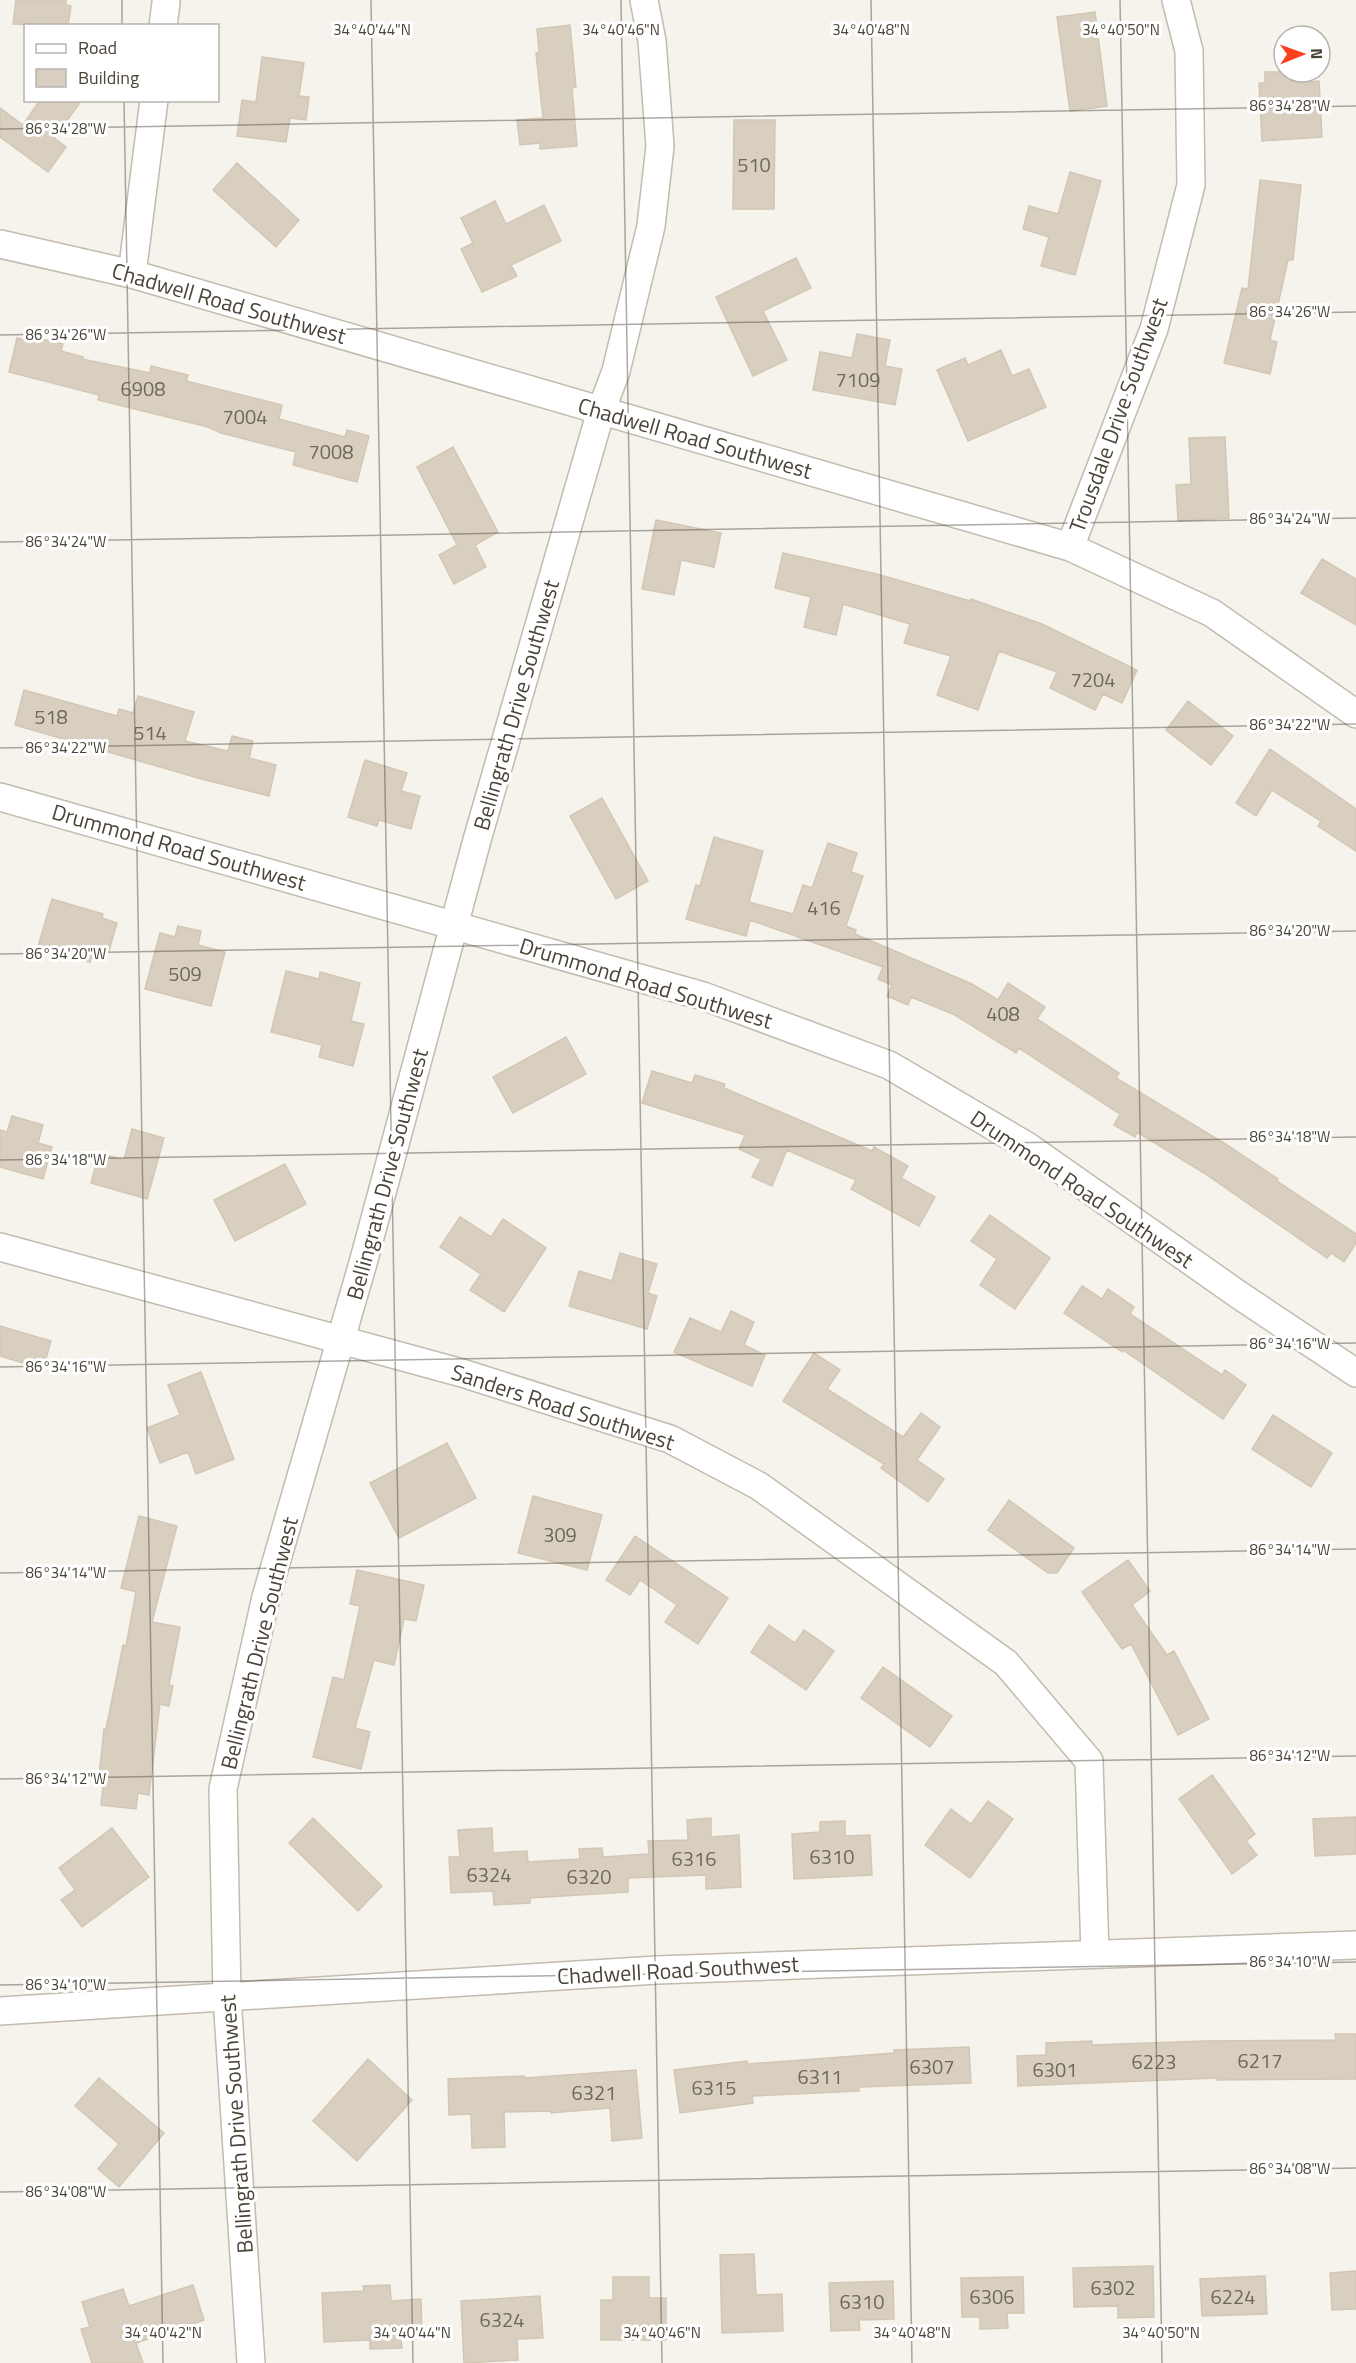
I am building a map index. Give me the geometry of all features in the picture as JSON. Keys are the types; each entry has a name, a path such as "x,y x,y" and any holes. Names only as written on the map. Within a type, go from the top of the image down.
{"street":[{"name":"Bellingrath Drive Southwest","path":"251,2363 227,1997 223,1789 266,1598 341,1340 454,924 601,411 616,371 651,226 660,146 652,41 644,0"},
{"name":"Trousdale Drive Southwest","path":"1070,547 1154,329 1191,185 1189,51 1176,0"},
{"path":"132,274 154,102"},
{"name":"Chadwell Road Southwest","path":"0,244 132,274 1070,547 1212,614 1356,714"},
{"name":"Drummond Road Southwest","path":"0,797 704,996 889,1065 1027,1146 1239,1295 1356,1373"},
{"name":"Sanders Road Southwest","path":"0,1247 462,1373 670,1438 759,1486 1006,1663 1089,1761 1095,1954"},
{"name":"Chadwell Road Southwest","path":"0,2011 657,1970 1356,1945"}],"building":[{"path":"16,0 66,0 66,5 71,6 68,24 13,24"},
{"path":"1095,12 1107,106 1070,111 1057,17"},
{"path":"570,25 576,87 572,88 577,146 540,149 540,143 520,145 517,120 543,118 536,53 539,52 537,29"},
{"path":"262,57 304,63 299,96 309,97 306,120 290,118 286,142 237,136 242,100 256,102"},
{"path":"1265,72 1272,72 1272,84 1319,84 1322,137 1262,141 1259,83 1265,83"},
{"path":"39,102 81,102 54,138 66,147 48,172 0,137 0,108 23,125"},
{"path":"734,120 775,120 774,209 733,209"},
{"path":"237,163 299,220 276,247 213,190"},
{"path":"1070,172 1101,181 1075,275 1041,266 1049,237 1023,229 1029,206 1058,214"},
{"path":"1260,180 1301,185 1293,260 1288,260 1270,340 1277,342 1270,374 1224,363 1242,288 1248,289"},
{"path":"495,201 506,224 544,205 561,241 511,265 517,276 482,292 461,249 473,243 461,218"},
{"path":"796,258 811,288 763,311 787,360 753,376 716,297"},
{"path":"857,334 890,340 885,366 902,369 895,405 813,390 820,352 852,358"},
{"path":"34,337 63,344 61,351 83,357 82,359 150,373 151,366 188,375 186,381 282,405 279,419 345,437 347,430 369,436 357,482 293,465 296,452 221,433 208,427 98,400 99,395 9,372 17,338 32,342"},
{"path":"1001,350 1012,376 1029,369 1046,407 968,441 937,370 965,358 968,365"},
{"path":"1225,437 1229,518 1178,521 1176,485 1191,484 1189,438"},
{"path":"453,447 498,532 475,545 486,567 454,584 439,555 457,545 417,467"},
{"path":"656,520 721,533 714,567 681,560 674,595 642,589"},
{"path":"783,553 877,574 970,601 971,599 1042,624 1137,670 1122,703 1103,694 1095,710 1050,688 1057,672 999,651 978,710 937,695 951,656 904,643 910,624 843,604 836,635 804,627 811,597 775,588"},
{"path":"1322,559 1356,579 1356,625 1301,593"},
{"path":"24,690 117,716 119,709 133,713 138,696 194,712 185,741 228,751 232,736 253,741 249,758 276,765 269,796 15,725"},
{"path":"1188,701 1233,736 1211,765 1166,730"},
{"path":"1270,749 1356,809 1356,851 1318,826 1321,821 1272,790 1256,816 1236,803"},
{"path":"365,760 407,773 401,791 420,796 411,829 379,820 377,826 348,817"},
{"path":"602,798 648,881 616,899 570,816"},
{"path":"714,837 763,851 749,902 793,914 803,885 812,888 828,843 857,853 851,872 863,876 846,926 856,930 855,934 972,984 998,1000 1008,983 1045,1007 1037,1019 1119,1073 1116,1078 1227,1145 1356,1234 1356,1243 1344,1262 1331,1253 1327,1258 1204,1173 1137,1132 1135,1137 1114,1125 1120,1114 1019,1048 1016,1053 953,1014 911,997 908,1005 887,996 892,985 878,979 883,967 750,920 746,936 686,919 696,885 700,886"},
{"path":"52,899 103,914 102,918 117,923 109,951 95,947 90,962 38,946"},
{"path":"178,926 201,931 198,945 225,952 211,1006 145,989 160,933 175,937"},
{"path":"286,971 319,979 320,972 360,983 351,1021 364,1024 353,1066 319,1057 322,1045 271,1032"},
{"path":"566,1037 586,1074 513,1113 493,1077"},
{"path":"652,1071 692,1083 695,1075 725,1084 724,1088 872,1151 874,1147 908,1166 901,1178 935,1197 919,1226 851,1189 856,1180 787,1150 772,1186 752,1177 761,1159 739,1149 745,1135 642,1103"},
{"path":"12,1116 43,1125 38,1143 52,1147 43,1179 0,1167 0,1130 7,1132"},
{"path":"132,1129 164,1138 147,1199 91,1183 99,1153 124,1160"},
{"path":"285,1164 306,1204 235,1241 214,1200"},
{"path":"990,1215 1050,1258 1015,1309 980,1285 997,1259 971,1241"},
{"path":"460,1217 491,1237 503,1219 546,1248 504,1312 470,1290 481,1274 440,1247"},
{"path":"620,1253 657,1264 648,1293 657,1296 647,1329 569,1306 579,1271 612,1281"},
{"path":"1082,1286 1102,1299 1108,1289 1134,1307 1130,1314 1222,1375 1225,1370 1246,1385 1223,1419 1123,1350 1122,1352 1064,1313"},
{"path":"731,1311 754,1322 744,1345 765,1355 752,1386 674,1352 690,1318 721,1332"},
{"path":"0,1326 51,1341 43,1369 0,1356"},
{"path":"814,1353 840,1370 827,1389 903,1437 921,1413 940,1427 917,1460 944,1479 928,1502 881,1468 884,1464 783,1401"},
{"path":"201,1372 234,1459 196,1474 188,1452 160,1463 147,1428 180,1415 168,1385"},
{"path":"1273,1415 1332,1453 1311,1487 1252,1449"},
{"path":"447,1443 476,1498 399,1538 370,1483"},
{"path":"533,1496 602,1515 587,1570 518,1553"},
{"path":"1009,1500 1074,1548 1057,1573 1048,1573 988,1530"},
{"path":"139,1516 177,1526 152,1622 180,1627 169,1685 173,1686 169,1706 160,1704 149,1795 138,1793 136,1809 101,1805 103,1786 98,1786 104,1729 106,1729 123,1645 126,1646 136,1592 121,1588"},
{"path":"635,1536 728,1598 698,1644 665,1622 677,1605 640,1580 630,1595 606,1580"},
{"path":"1128,1560 1150,1591 1132,1605 1167,1655 1174,1651 1209,1719 1178,1735 1131,1644 1122,1649 1082,1592"},
{"path":"357,1570 424,1585 416,1621 404,1619 394,1665 374,1660 355,1728 370,1732 361,1769 313,1757 333,1677 344,1680 360,1606 350,1604"},
{"path":"769,1625 795,1643 804,1630 834,1651 806,1690 751,1652"},
{"path":"883,1667 952,1716 930,1747 861,1698"},
{"path":"1212,1775 1255,1834 1246,1841 1257,1855 1232,1874 1179,1799"},
{"path":"988,1801 1013,1819 970,1878 925,1845 951,1809 971,1824"},
{"path":"1356,1817 1356,1854 1315,1856 1313,1819"},
{"path":"313,1818 382,1886 358,1911 289,1843"},
{"path":"711,1818 711,1837 739,1835 741,1887 706,1889 706,1875 628,1878 628,1892 530,1898 530,1903 494,1905 493,1891 451,1893 449,1857 460,1857 458,1830 492,1828 493,1853 527,1851 528,1862 580,1859 579,1849 602,1848 603,1857 649,1854 648,1841 688,1840 687,1820"},
{"path":"845,1821 845,1836 870,1835 872,1875 794,1879 792,1834 820,1832 820,1822"},
{"path":"112,1828 149,1877 82,1927 61,1900 75,1890 59,1868"},
{"path":"1335,2034 1356,2034 1356,2079 1217,2080 1217,2078 1018,2086 1017,2056 1046,2055 1046,2043 1092,2041 1092,2045 1336,2040"},
{"path":"969,2047 971,2083 859,2087 859,2091 752,2096 753,2103 680,2113 674,2070 747,2061 748,2064 894,2053 894,2050"},
{"path":"368,2059 412,2100 357,2161 313,2121"},
{"path":"636,2070 642,2138 612,2141 610,2108 551,2113 551,2111 504,2112 505,2147 472,2148 471,2114 449,2115 448,2079 524,2076 524,2078"},
{"path":"99,2078 164,2133 119,2187 98,2169 119,2144 75,2106"},
{"path":"754,2254 756,2295 782,2294 783,2331 722,2333 720,2255"},
{"path":"1153,2266 1154,2317 1118,2318 1118,2306 1074,2307 1073,2268"},
{"path":"1356,2271 1356,2309 1332,2310 1330,2273"},
{"path":"1265,2276 1267,2314 1202,2316 1200,2279"},
{"path":"613,2277 649,2277 649,2298 666,2298 666,2340 601,2340 601,2300 613,2300"},
{"path":"1023,2277 1024,2313 1007,2313 1008,2328 980,2329 980,2317 962,2317 961,2278"},
{"path":"893,2281 894,2319 859,2320 860,2330 831,2331 829,2283"},
{"path":"193,2285 204,2320 136,2343 143,2363 92,2363 81,2329 90,2327 82,2302 123,2289 129,2306"},
{"path":"390,2285 391,2301 421,2299 422,2337 401,2338 402,2348 370,2349 370,2340 324,2342 322,2293 364,2291 363,2286"},
{"path":"540,2296 543,2338 517,2339 518,2360 464,2363 461,2301"}]}
